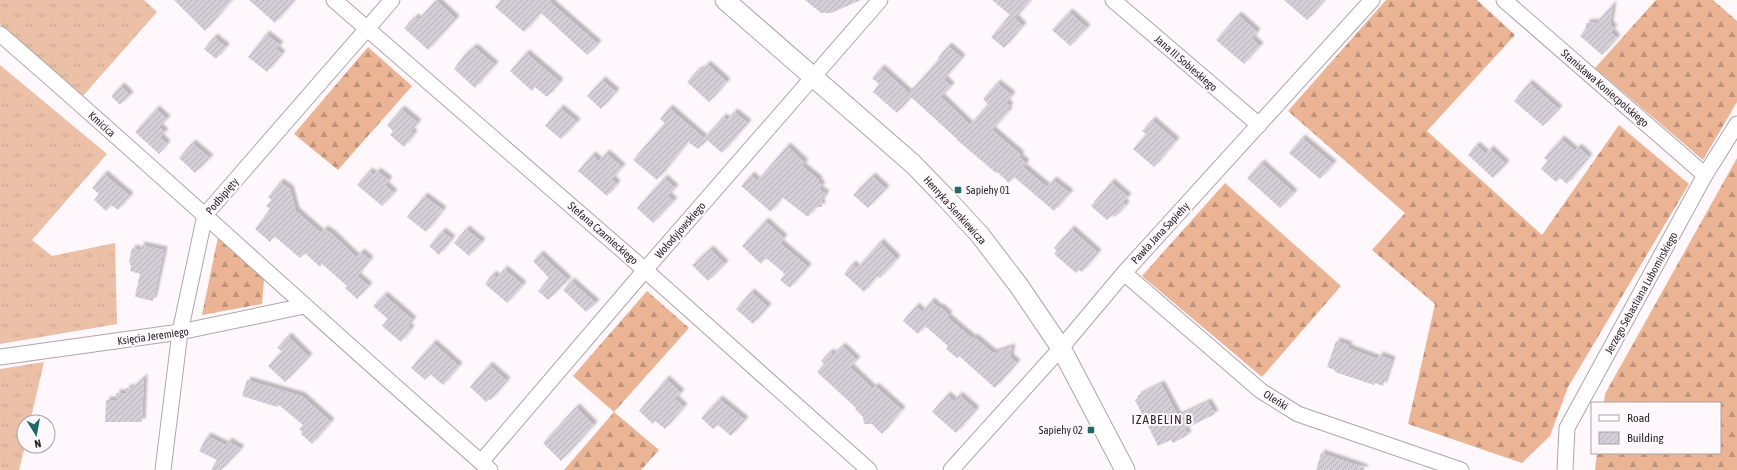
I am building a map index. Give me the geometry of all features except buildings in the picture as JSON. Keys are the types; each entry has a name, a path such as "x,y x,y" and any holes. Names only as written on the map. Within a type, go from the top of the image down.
{"street":[{"name":"Stefana Czarnieckiego","path":"334,0 645,270 869,470"},
{"name":"Podbipięty","path":"163,470 180,332 205,215 392,0"},
{"name":"Henryka Sienkiewicza","path":"725,0 913,164 980,235 1019,286 1061,348 1125,470"},
{"name":"Wołodyjowskiego","path":"485,466 645,270 880,0"},
{"name":"Jana III Sobieskiego","path":"1114,0 1259,125"},
{"name":"Pawła Jana Sapiehy","path":"951,470 1061,348 1124,273 1372,0"},
{"name":"Stanisława Koniecpolskiego","path":"1504,0 1705,175"},
{"name":"Kmicica","path":"0,34 205,215"},
{"name":"Jerzego Sebastiana Lubomirskiego","path":"1565,470 1567,428 1705,175 1737,124"},
{"path":"205,215 304,306 485,466"},
{"name":"Oleńki","path":"1124,273 1261,391 1298,414 1461,470"},
{"name":"Księcia Jeremiego","path":"0,357 180,332 304,306"}],"green space":[{"path":"0,0 144,0 157,12 82,97 0,24"},
{"path":"1386,0 1477,0 1515,35 1427,131 1542,235 1619,125 1689,184 1568,387 1550,436 1522,463 1408,424 1435,304 1372,250 1405,213 1288,111"},
{"path":"1656,0 1713,0 1737,21 1737,102 1703,160 1595,68"},
{"path":"368,47 412,86 338,170 294,134"},
{"path":"0,65 107,154 32,240 52,256 115,243 117,324 0,344"},
{"path":"1737,158 1737,470 1595,470 1597,454 1721,454 1721,402 1604,402 1605,394"},
{"path":"1225,183 1341,286 1262,377 1142,276"},
{"path":"218,237 264,280 262,304 202,315"},
{"path":"647,291 689,328 614,412 573,376"},
{"path":"44,362 32,414 16,414 16,454 23,454 19,470 0,470 0,369"},
{"path":"614,412 659,450 641,470 564,470"}],"place":[{"name":"Sapiehy 01","path":"958,190"},
{"name":"Sapiehy 02","path":"1091,430"}],"district":[{"name":"IZABELIN B","path":"1162,419"}]}
